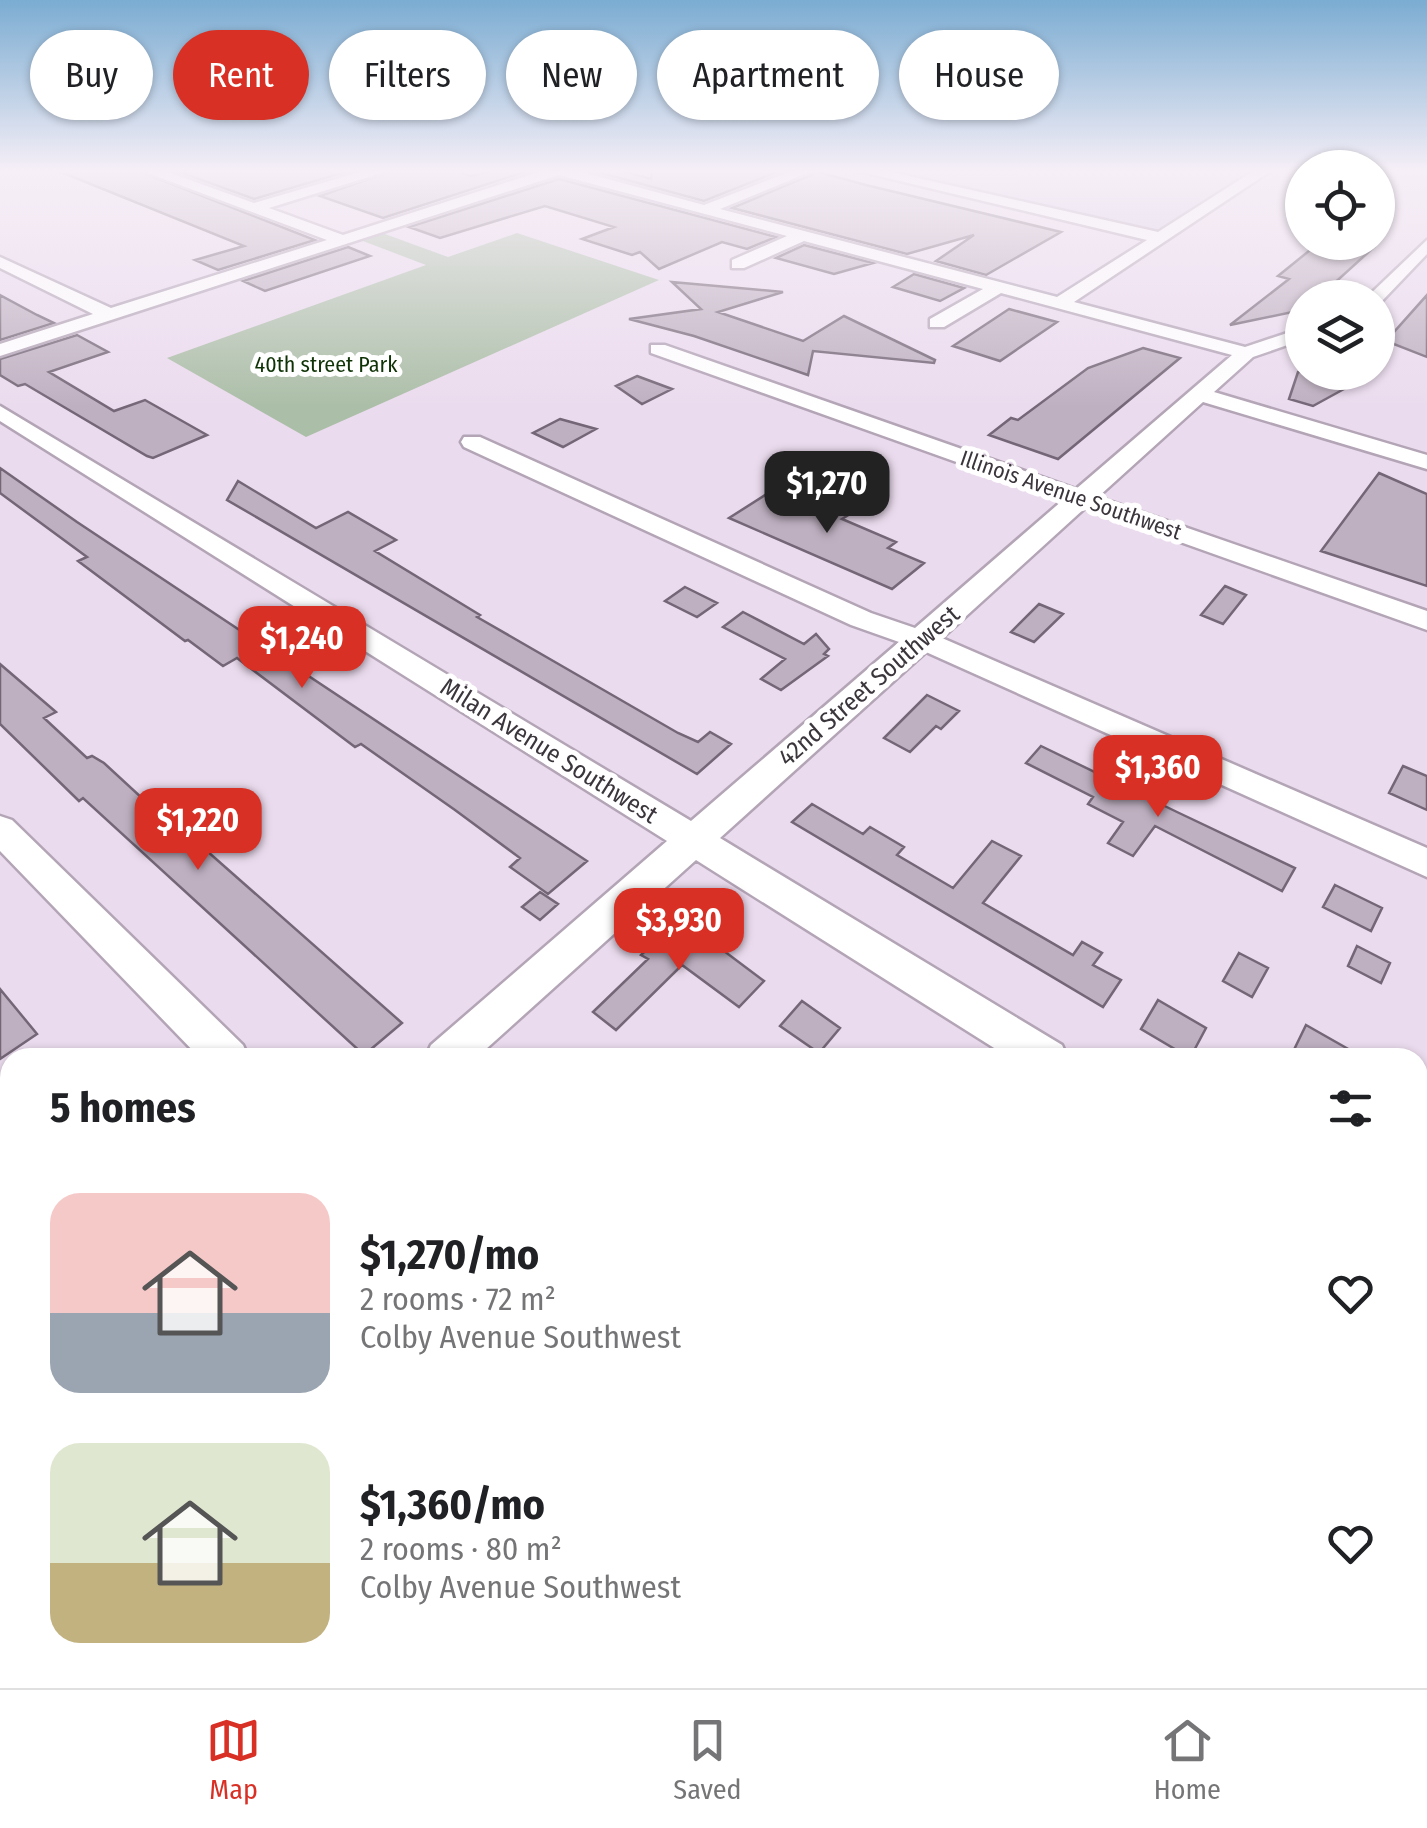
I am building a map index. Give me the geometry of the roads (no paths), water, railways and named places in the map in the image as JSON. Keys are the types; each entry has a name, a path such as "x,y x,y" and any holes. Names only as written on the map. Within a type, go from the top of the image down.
{"street":[{"path":"0,350 316,249"},
{"path":"738,264 771,249"},
{"path":"858,249 1246,354"},
{"path":"1060,303 1144,249"},
{"path":"1393,280 1423,249"},
{"path":"0,262 110,315"},
{"path":"937,323 999,287"},
{"name":"42nd Street Southwest","path":"457,1048 1246,354 1285,340"},
{"name":"Illinois Avenue Southwest","path":"658,348 1427,621"},
{"path":"1200,395 1427,462"},
{"name":"Milan Avenue Southwest","path":"0,412 1031,1048"},
{"path":"472,442 861,619 960,654 1427,863"},
{"path":"0,829 218,1048"}],"park label":[{"name":"40th street Park","path":"326,364"}]}
